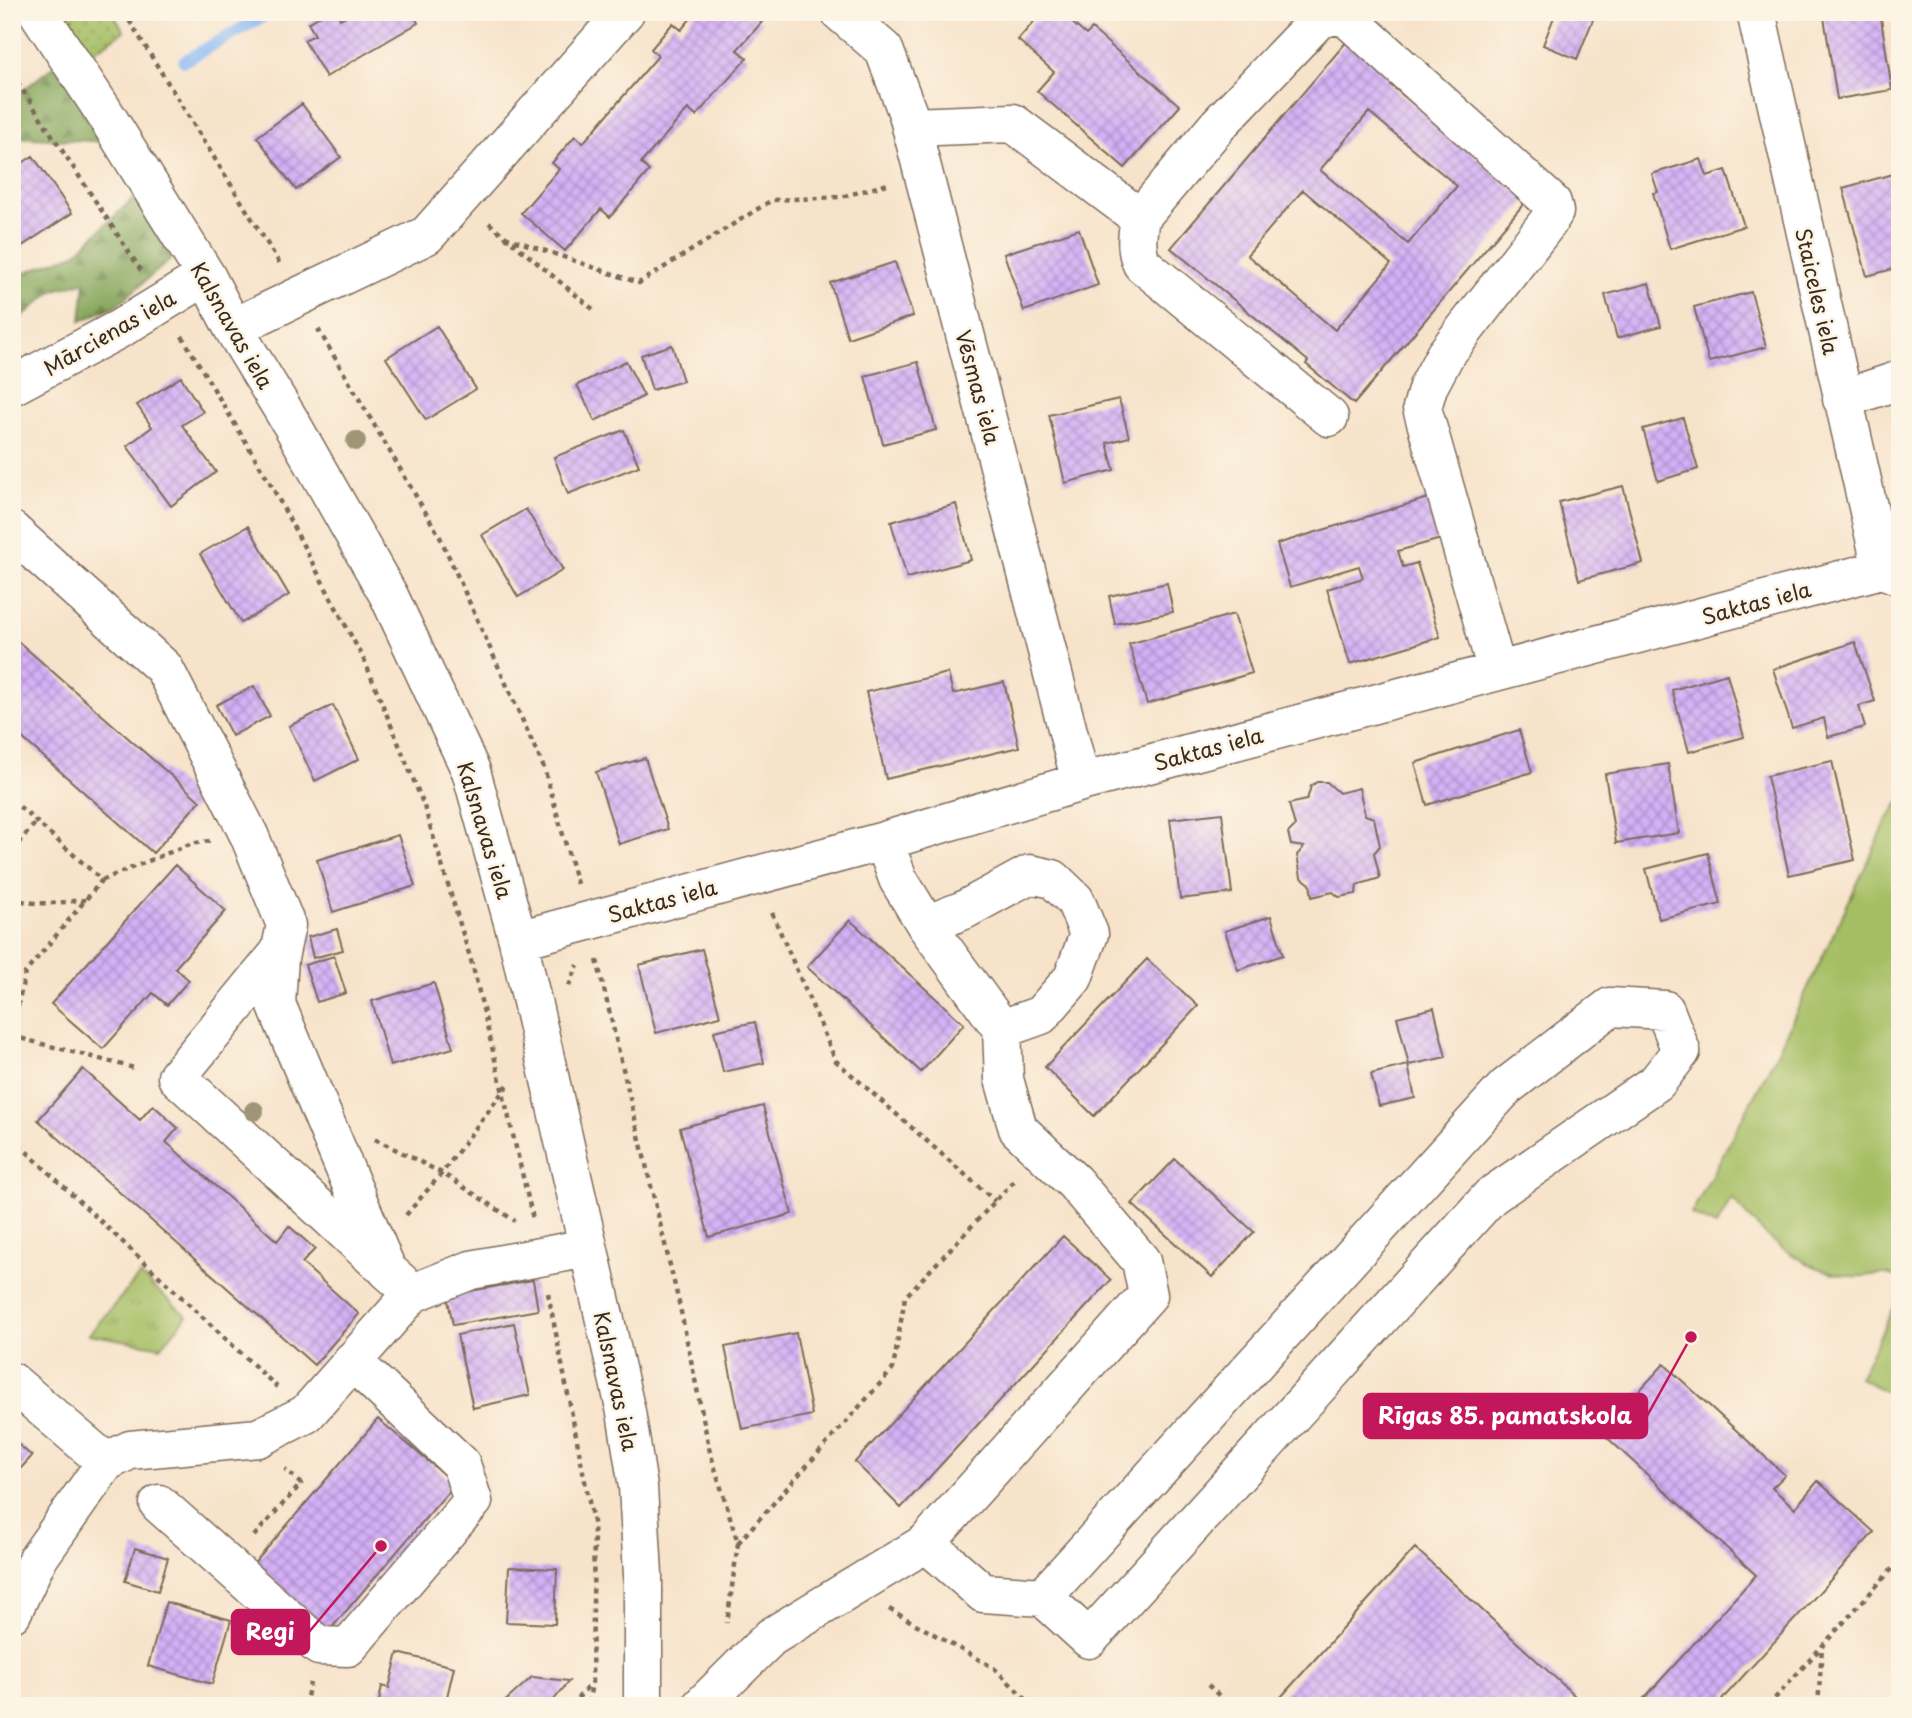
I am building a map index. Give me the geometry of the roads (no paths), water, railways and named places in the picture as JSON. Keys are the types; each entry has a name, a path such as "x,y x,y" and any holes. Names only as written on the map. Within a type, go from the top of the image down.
{"street":[{"name":"Kalsnavas iela","path":"38,12 206,276 233,328 389,596 471,771 518,940 626,1412 638,1486 643,1574 643,1706"},
{"path":"233,328 427,235 625,12"},
{"name":"Vēsmas iela","path":"840,12 884,50 911,127 1081,782"},
{"name":"Staiceles iela","path":"1756,12 1842,399 1891,573"},
{"path":"1329,417 1142,264 1137,254 1136,241 1140,218 1218,125 1318,20 1334,15 1347,18 1552,203 1554,212 1548,222 1445,355 1428,387 1422,408 1497,671"},
{"path":"911,127 1013,123 1140,218"},
{"name":"Mārcienas iela","path":"12,386 121,328 206,276"},
{"path":"1842,399 1900,380"},
{"path":"12,531 164,668 249,835 286,925 279,953 276,1004 400,1281"},
{"name":"Saktas iela","path":"518,940 884,841 1081,782 1497,671 1891,573"},
{"path":"701,1706 771,1637 926,1543 1148,1295 1141,1261 1099,1215 1074,1182 1018,1129 1004,1080 1002,1030 926,925 898,879 884,841"},
{"path":"926,925 964,910 1030,874 1053,879 1075,900 1089,933 1073,978 1041,1015 1002,1030"},
{"path":"279,953 177,1077 400,1281"},
{"path":"926,1543 983,1593 1043,1597 1089,1639 1491,1196 1657,1082 1681,1051 1665,1010 1610,1007 1506,1087 1043,1597"},
{"path":"400,1281 471,1270 539,1245 587,1248"},
{"path":"12,1613 37,1560 106,1462 130,1450 258,1438 306,1414 352,1361 400,1281"},
{"path":"159,1504 319,1646 348,1647 472,1501 461,1464 352,1361"},
{"path":"12,1382 106,1462"}],"waterway":[{"path":"184,61 271,12"}],"place":[{"name":"Rīgas 85. pamatskola","path":"1691,1337"},
{"name":"Regi","path":"381,1546"}]}
